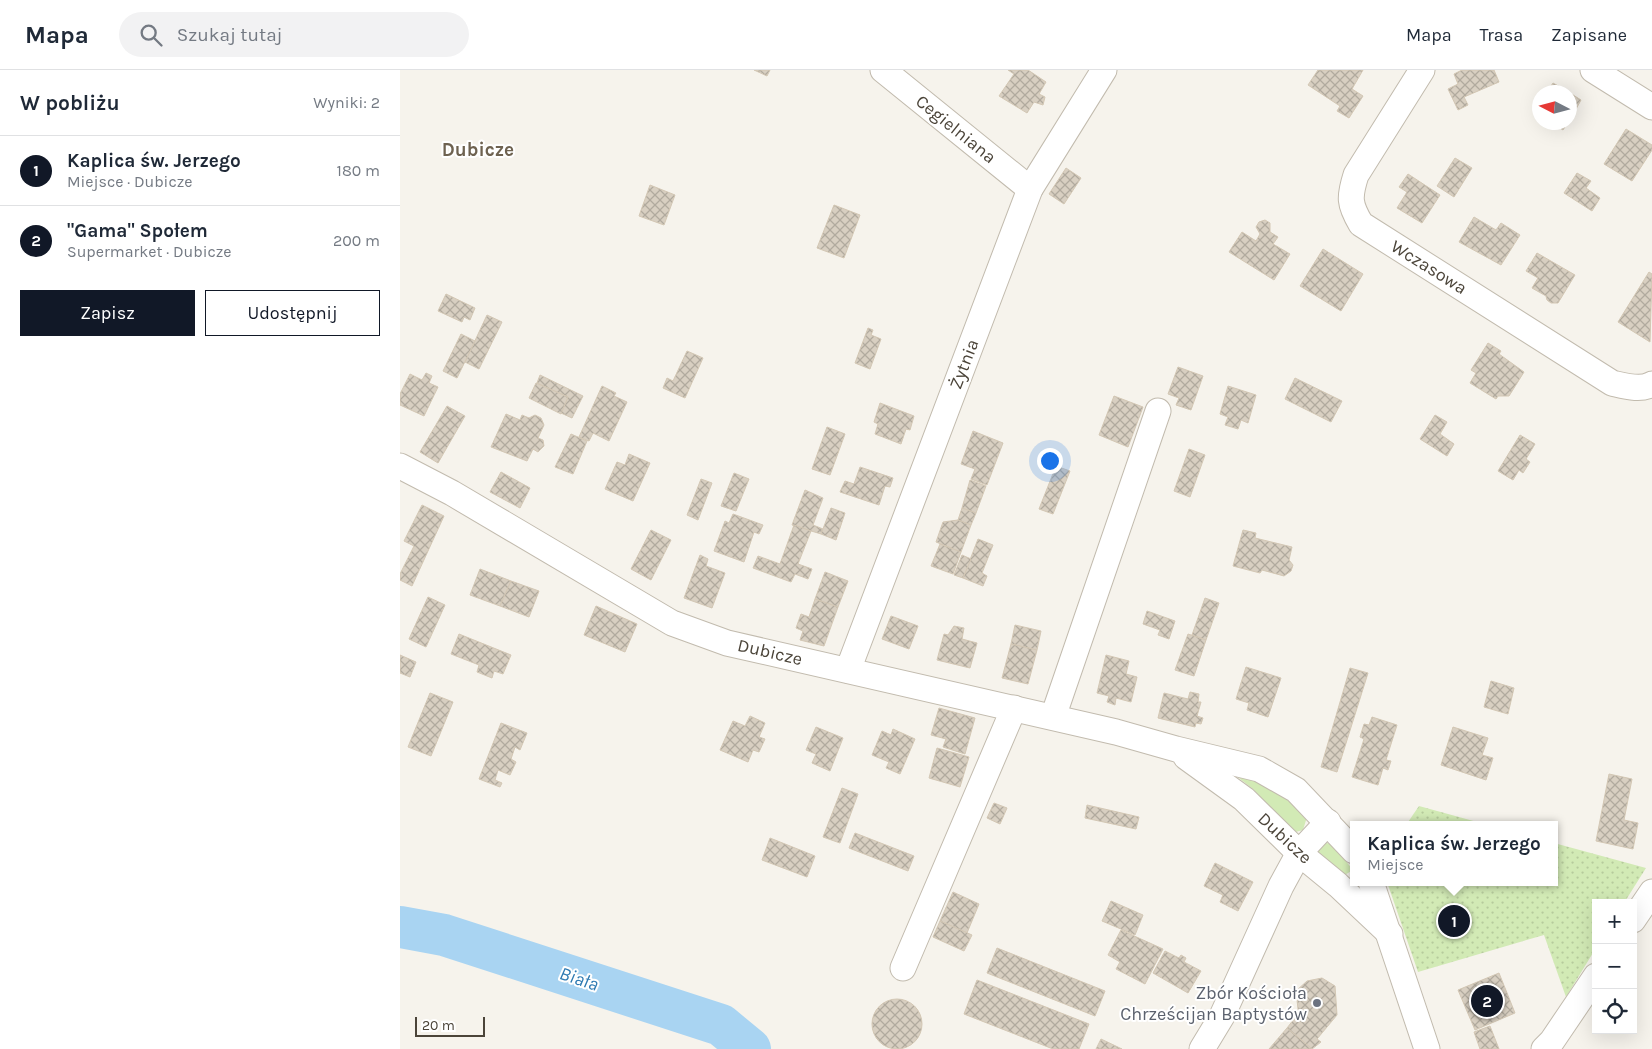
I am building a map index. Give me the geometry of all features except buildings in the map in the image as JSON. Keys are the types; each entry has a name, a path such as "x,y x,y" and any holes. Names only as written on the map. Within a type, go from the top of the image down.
{"street":[{"name":"Żytnia","path":"848,670 1030,189 1104,70"},
{"name":"Wczasowa","path":"1422,70 1356,175 1350,194 1353,210 1361,224 1612,382 1630,388 1652,384"},
{"path":"1594,70 1652,107"},
{"name":"Cegielniana","path":"885,71 1030,189"},
{"path":"1053,717 1158,411"},
{"name":"Dubicze","path":"400,466 452,493 672,623 728,643 1053,717 1259,769 1296,790 1350,847"},
{"path":"903,968 1014,708"},
{"name":"Dubicze","path":"1176,749 1244,799 1299,853 1338,885 1390,934"},
{"path":"1202,1049 1222,1016 1281,886 1299,853 1328,822"},
{"name":"Dubicze","path":"1372,886 1427,1049"},
{"path":"1637,914 1652,892"},
{"path":"1544,1049 1552,1041 1592,982"}],"green space":[{"path":"1226,768 1276,787 1307,817 1303,830 1292,833 1253,789"},
{"path":"1419,806 1473,821 1409,821"},
{"path":"1321,844 1333,845 1350,866 1350,872 1343,876 1317,853"},
{"path":"1558,844 1646,868 1627,899 1592,899 1592,955 1566,997 1544,935 1418,972 1388,886 1558,886"}],"waterway":[{"name":"Biała","path":"400,927 444,935 721,1025 750,1049"}],"place":[{"name":"Kaplica św. Jerzego","path":"1454,921"},
{"name":"\"Gama\" Społem","path":"1487,1001"},
{"name":"Zbór Kościoła Chrześcijan Baptystów","path":"1317,1003"}],"district":[{"name":"Dubicze","path":"478,150"}]}
